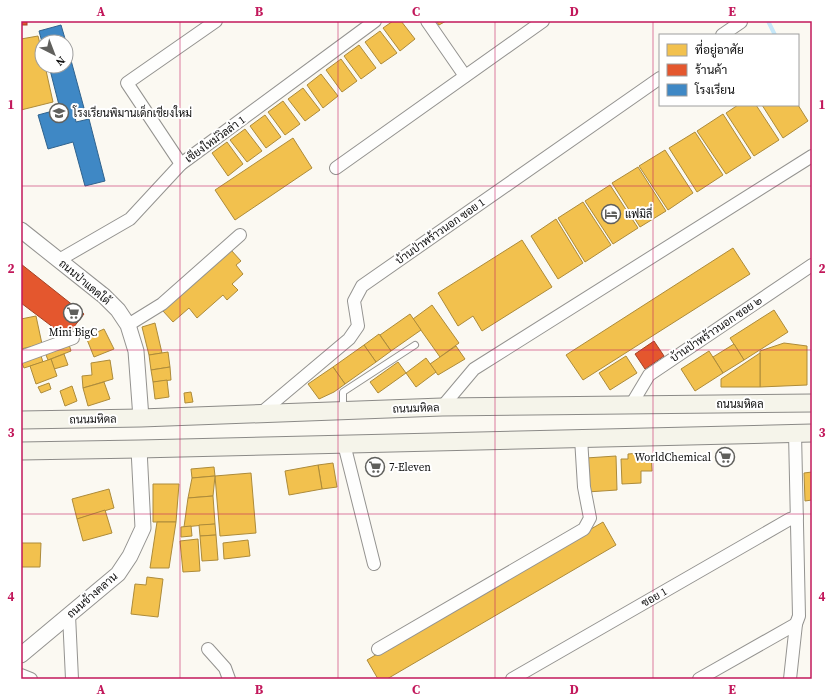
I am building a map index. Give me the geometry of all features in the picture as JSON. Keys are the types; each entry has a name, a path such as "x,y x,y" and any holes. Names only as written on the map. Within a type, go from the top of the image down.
{"main road":[{"name":"ถนนมหิดล","path":"21,420 141,418 442,407 812,403"},
{"path":"21,451 798,433"}],"street":[{"path":"181,164 128,82 216,21"},
{"name":"เชียงใหม่วิลล่า 1","path":"59,260 130,219 181,164 375,21"},
{"path":"427,21 465,76"},
{"path":"336,168 543,21"},
{"path":"723,34 741,22"},
{"name":"บ้านป่าพร้าวนอก ซอย 1","path":"261,413 349,340 358,326 354,301 362,286 659,79"},
{"path":"442,407 474,369 812,156"},
{"name":"ถนนป่าแดดใต้","path":"21,230 104,296 118,310 128,325 136,351 141,418"},
{"path":"128,325 162,304 240,235"},
{"name":"บ้านป่าพร้าวนอก ซอย ๒","path":"631,405 649,375 812,264"},
{"path":"21,357 73,338"},
{"path":"790,679 796,624 793,618 793,518 798,433"},
{"path":"378,649 584,528 590,518 584,487 581,438"},
{"path":"344,444 374,564"},
{"name":"ถนนช้างคลาน","path":"21,655 118,574 130,556 143,528 139,449"},
{"name":"ซอย 1","path":"512,679 793,518"},
{"path":"69,615 72,679"},
{"path":"699,679 796,624"},
{"path":"208,649 225,668 229,679"},
{"path":"21,675 31,679"}],"lane":[{"path":"343,411 343,392 415,345"}],"building: ที่อยู่อาศัย":[{"path":"393,21 401,21 415,39 400,51 383,28"},
{"path":"436,21 446,21 439,25"},
{"path":"380,31 397,53 381,64 365,42"},
{"path":"34,37 34,74 47,74 53,102 21,110 21,39"},
{"path":"359,45 376,68 361,79 344,56"},
{"path":"341,59 357,81 342,92 326,70"},
{"path":"321,74 338,96 323,108 307,85"},
{"path":"303,88 320,110 305,121 288,99"},
{"path":"283,101 300,124 285,135 268,112"},
{"path":"736,106 757,106 779,140 754,156 726,113"},
{"path":"763,106 799,106 808,121 783,138"},
{"path":"723,114 751,158 726,174 697,131"},
{"path":"265,115 281,137 266,148 250,126"},
{"path":"245,129 262,151 247,162 230,140"},
{"path":"695,132 723,175 697,192 669,148"},
{"path":"293,138 312,168 235,220 215,190"},
{"path":"227,142 243,164 228,176 212,153"},
{"path":"665,150 693,193 668,210 639,166"},
{"path":"638,167 666,211 640,227 612,183"},
{"name":"แฟมิลี่","path":"610,185 638,228 613,244 585,201"},
{"path":"583,202 611,245 585,262 558,218"},
{"path":"556,219 583,263 558,279 531,236"},
{"path":"522,240 552,287 482,331 473,316 458,326 438,293"},
{"path":"733,248 750,274 583,380 566,355"},
{"path":"231,250 241,261 236,265 243,274 232,284 238,290 227,300 223,295 197,318 189,308 173,322 163,311"},
{"path":"432,305 459,343 440,357 413,319"},
{"path":"774,310 788,332 744,360 730,338"},
{"path":"410,314 421,330 391,351 380,335"},
{"path":"36,316 42,344 21,349 21,319"},
{"path":"155,323 162,353 149,355 142,327"},
{"path":"104,329 114,349 94,357 86,337"},
{"path":"379,334 391,351 376,362 364,345"},
{"path":"68,341 71,351 48,360 44,350"},
{"path":"784,343 807,346 807,385 760,387 760,351"},
{"path":"734,344 744,360 723,373 713,357"},
{"path":"364,345 376,362 345,384 333,367"},
{"path":"456,346 465,359 438,375 430,364"},
{"path":"709,351 723,373 695,391 681,369"},
{"path":"168,352 170,367 151,370 149,355"},
{"path":"40,353 43,362 24,368 21,361"},
{"path":"760,353 760,387 721,387 721,379"},
{"path":"64,354 68,365 54,369 51,359"},
{"path":"626,356 637,373 610,390 599,373"},
{"path":"426,358 436,372 416,387 406,373"},
{"path":"51,359 57,376 36,384 30,366"},
{"path":"110,360 113,379 83,388 82,376 92,375 91,363"},
{"path":"398,362 406,373 378,393 370,382"},
{"path":"170,367 171,380 153,382 151,370"},
{"path":"333,367 345,384 334,392 319,399 308,384"},
{"path":"167,380 169,397 155,399 153,382"},
{"path":"104,382 110,399 88,406 83,388"},
{"path":"49,383 51,389 41,393 38,387"},
{"path":"72,386 77,401 65,406 60,391"},
{"path":"191,392 193,402 185,403 184,393"},
{"path":"640,453 640,457 651,457 652,471 641,471 641,483 622,484 621,459 628,459 628,454"},
{"path":"616,456 617,490 587,492 586,458"},
{"path":"333,463 337,487 322,489 318,465"},
{"path":"318,465 322,489 289,495 285,471"},
{"path":"214,467 215,476 192,478 191,469"},
{"path":"812,472 812,500 805,501 804,473"},
{"path":"251,473 256,533 220,536 215,476"},
{"path":"215,476 213,496 188,498 192,478"},
{"path":"153,484 179,484 176,522 153,522"},
{"path":"109,489 114,508 77,519 72,499"},
{"path":"213,496 215,524 184,527 188,498"},
{"path":"105,510 112,533 83,541 77,519"},
{"path":"157,522 176,522 169,568 150,568"},
{"path":"603,522 616,545 387,679 378,679 367,660"},
{"path":"215,524 216,535 200,536 199,525"},
{"path":"191,526 192,536 181,537 181,527"},
{"path":"216,535 218,560 202,561 200,536"},
{"path":"198,539 200,571 183,572 180,541"},
{"path":"248,540 250,556 224,559 223,543"},
{"path":"21,543 41,543 40,567 21,567"},
{"path":"147,577 163,579 158,617 131,614 135,584 146,585"}],"building: ร้านค้า":[{"path":"21,21 27,21 27,25 21,25"},
{"path":"21,264 84,314 66,337 21,303"},
{"path":"654,341 664,356 645,369 635,354"}],"building: โรงเรียน":[{"path":"61,25 64,34 40,34 39,31"},
{"name":"โรงเรียนพิมานเด็กเชียงใหม่","path":"74,71 84,108 74,111 76,122 89,119 105,181 85,186 73,142 48,149 38,115 60,109 51,74 74,74"}],"waterway":[{"path":"768,21 774,34"}],"place":[{"name":"โรงเรียนพิมานเด็กเชียงใหม่","path":"59,113"},
{"name":"แฟมิลี่","path":"611,214"},
{"name":"Mini BigC","path":"73,313"},
{"name":"WorldChemical","path":"725,457"},
{"name":"7-Eleven","path":"375,467"}]}
